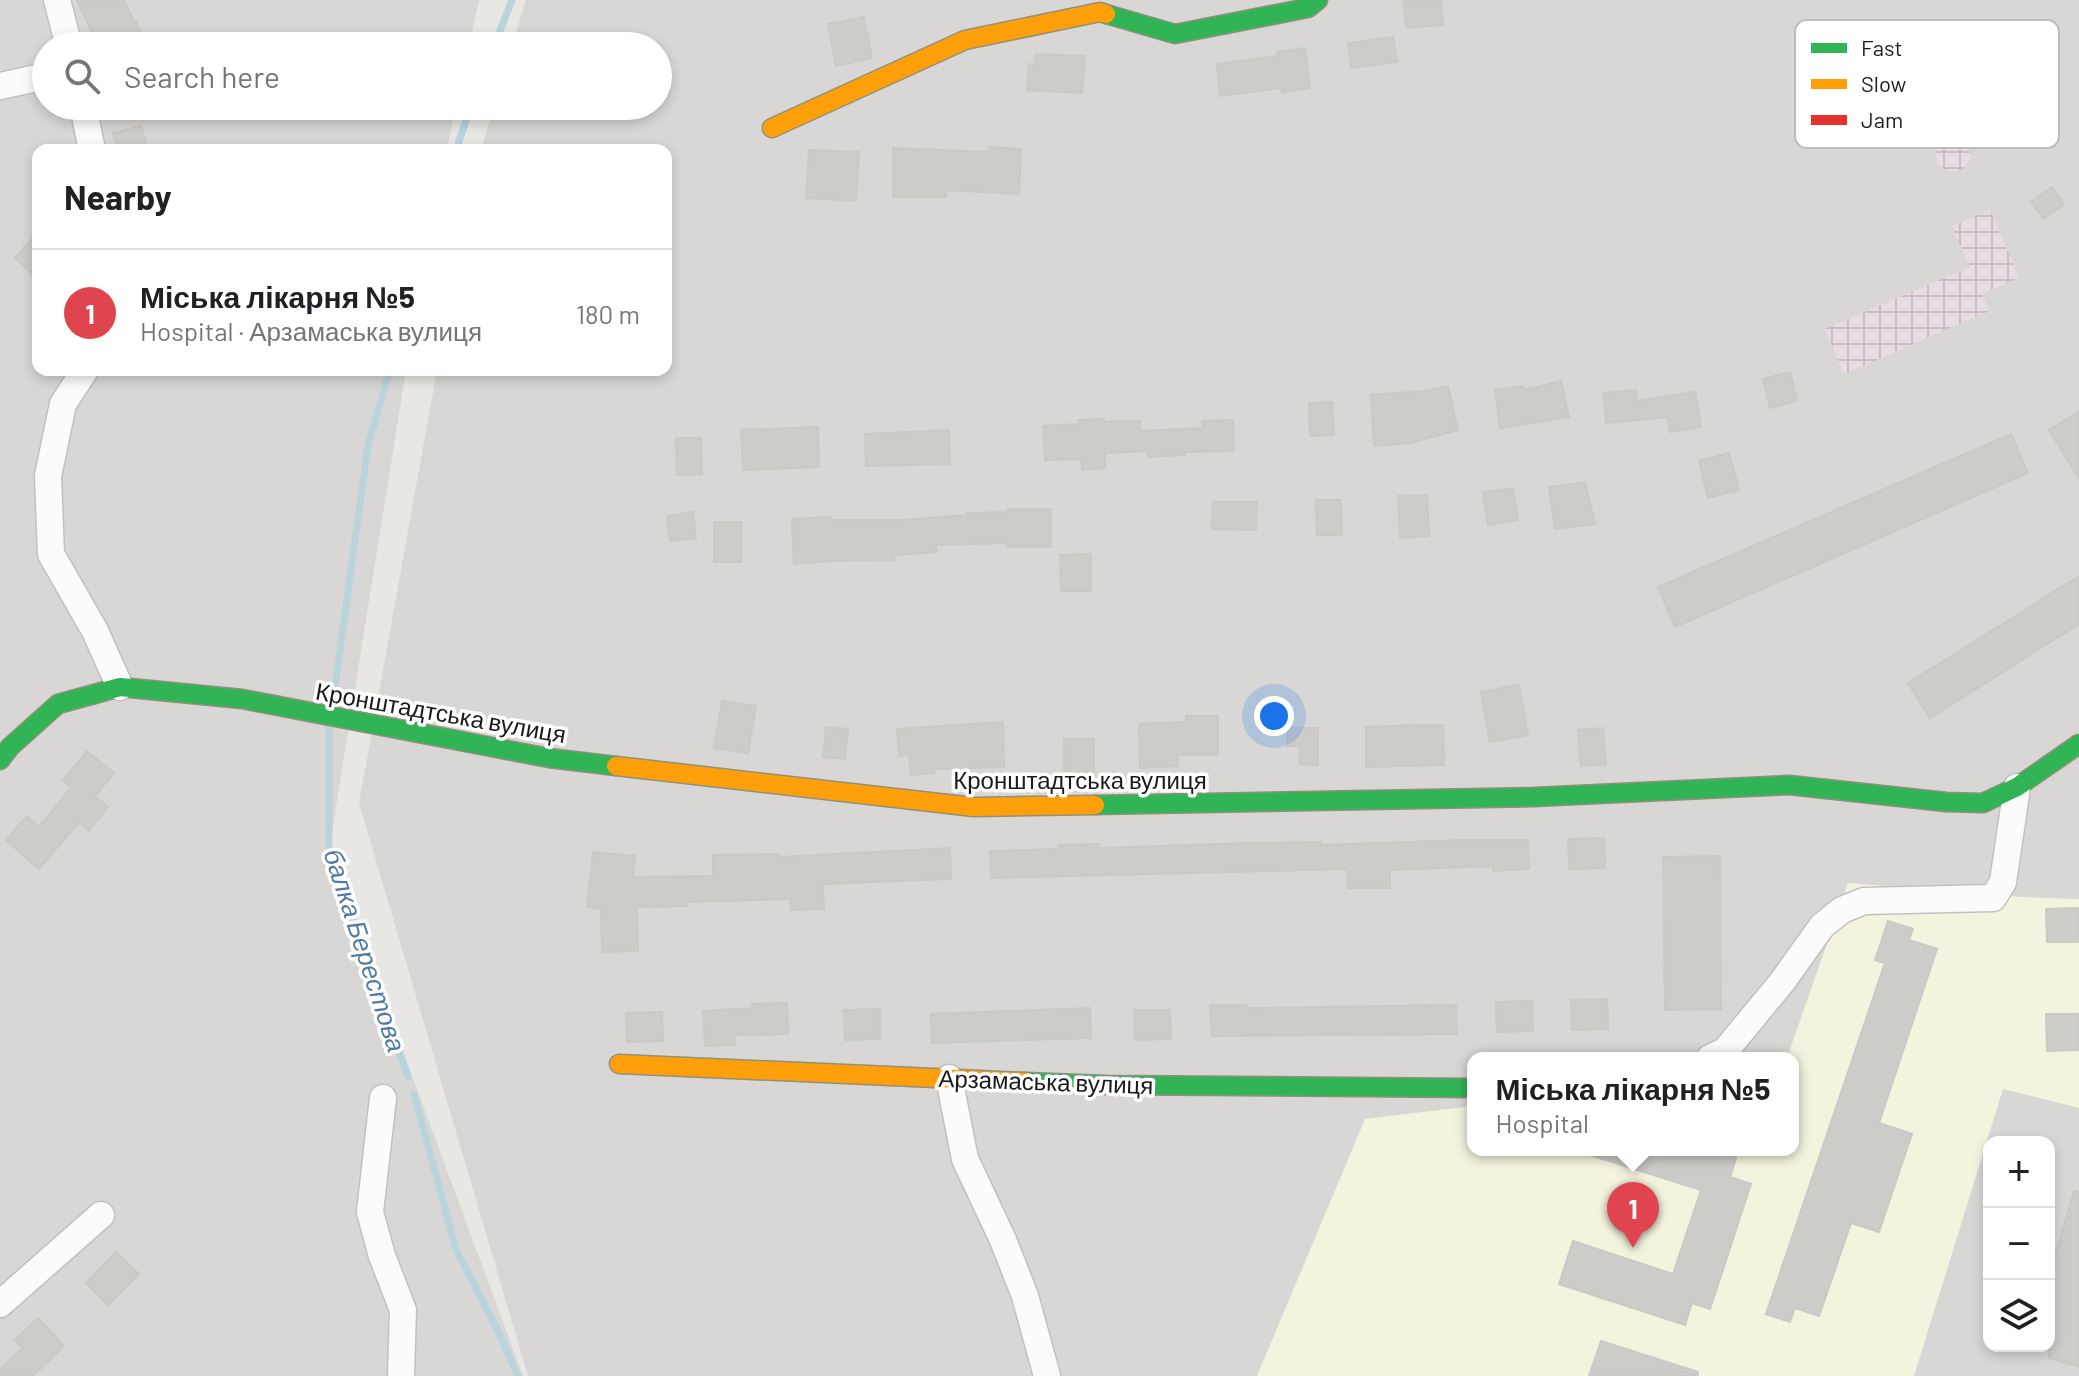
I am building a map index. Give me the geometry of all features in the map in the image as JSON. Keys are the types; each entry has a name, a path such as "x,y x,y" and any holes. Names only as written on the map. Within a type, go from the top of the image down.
{"street":[{"path":"57,0 65,32"},
{"path":"772,128 965,40 1100,6 1175,34 1308,8 1318,0"},
{"path":"0,86 32,79"},
{"path":"86,120 91,144"},
{"path":"81,376 63,404 48,476 51,554 95,631 120,687"},
{"name":"Кронштадтська вулиця","path":"3,749 58,704 120,687 242,699 549,758 974,807 1534,797 1789,785 1946,802 1983,803 2017,787 2079,744"},
{"path":"1723,1052 1782,982 1822,926 1842,910 1864,901 1993,898 2003,882 2017,787"},
{"name":"Арзамаська вулиця","path":"619,1064 1107,1085 1467,1088"},
{"path":"949,1078 965,1159 1025,1296 1047,1376"},
{"path":"383,1098 370,1212 382,1256 403,1310 401,1376"},
{"path":"0,1304 101,1215"}],"shaded area":[{"path":"0,0 479,0 472,32 32,32 32,120 453,120 448,144 32,144 32,376 405,376 329,851 523,1376 0,1376"},
{"path":"526,0 2079,0 2079,1376 528,1376 359,803 436,376 672,376 672,144 483,144 490,120 672,120 672,32 516,32"},
{"path":"1938,148 1969,149 1969,161 1959,171 1947,171 1937,161"},
{"path":"1990,210 2019,278 1982,294 1989,311 1844,374 1825,329 1970,267 1952,226"},
{"path":"1848,883 2079,899 2079,1108 2003,1089 1988,1136 1983,1136 1983,1153 1914,1376 1257,1376 1365,1119 1467,1107 1467,1156 1799,1156 1799,1052 1789,1052"}],"building":[{"path":"77,0 124,0 140,32 92,32"},
{"path":"1404,0 1441,0 1443,25 1406,28"},
{"path":"864,17 872,58 836,66 828,24"},
{"path":"1393,37 1397,62 1351,68 1348,43"},
{"path":"1305,48 1310,88 1282,92 1282,88 1220,96 1217,64 1278,56 1277,52"},
{"path":"1036,54 1085,56 1082,93 1027,90 1029,64 1035,65"},
{"path":"141,126 146,144 116,144 113,133"},
{"path":"990,147 1021,149 1019,194 946,190 946,197 893,197 893,148 989,152"},
{"path":"809,150 859,152 856,201 806,198"},
{"path":"2052,187 2064,204 2044,219 2031,202"},
{"path":"32,239 32,274 15,258"},
{"path":"1790,372 1797,401 1770,408 1763,379"},
{"path":"1561,381 1569,417 1500,428 1495,390 1523,386 1524,390"},
{"path":"1448,386 1458,430 1410,443 1374,446 1371,395"},
{"path":"1636,390 1637,401 1695,392 1701,427 1670,432 1668,417 1606,423 1604,393"},
{"path":"1332,402 1334,435 1310,436 1309,403"},
{"path":"2079,411 2079,478 2049,430"},
{"path":"1104,419 1104,422 1140,421 1140,431 1203,428 1202,421 1233,420 1234,451 1185,452 1185,455 1148,457 1148,451 1105,453 1105,468 1082,470 1081,459 1045,460 1043,426"},
{"path":"818,427 819,467 743,470 741,430"},
{"path":"949,430 950,464 866,466 865,434"},
{"path":"2011,434 2028,473 1675,627 1658,587"},
{"path":"676,438 701,438 702,474 677,475"},
{"path":"1729,453 1739,490 1708,498 1699,461"},
{"path":"1585,482 1595,524 1555,529 1549,487"},
{"path":"1513,488 1518,520 1488,525 1483,492"},
{"path":"1427,495 1429,536 1400,538 1398,496"},
{"path":"1316,500 1341,500 1342,535 1317,535"},
{"path":"1213,502 1257,502 1256,530 1212,529"},
{"path":"1008,509 1051,509 1051,547 1008,547 1008,543 936,545 937,552 894,555 894,560 794,564 792,519 903,520 1008,512"},
{"path":"693,512 696,538 670,541 667,516"},
{"path":"714,522 741,522 741,562 714,562"},
{"path":"1091,554 1091,591 1061,591 1060,555"},
{"path":"2079,576 2079,624 1930,718 1908,683"},
{"path":"1519,685 1528,735 1490,742 1481,692"},
{"path":"722,701 756,706 748,753 714,748"},
{"path":"1186,716 1218,716 1218,755 1178,755 1178,766 1140,768 1139,724 1186,722"},
{"path":"1003,722 1004,767 934,769 934,773 911,775 909,755 899,756 897,729"},
{"path":"1443,725 1444,765 1366,767 1366,727"},
{"path":"826,727 848,729 845,759 823,757"},
{"path":"1288,728 1318,728 1318,765 1299,764 1300,746 1287,746"},
{"path":"1603,728 1606,764 1581,766 1578,730"},
{"path":"1064,739 1094,739 1094,775 1064,775"},
{"path":"87,751 114,773 95,796 108,807 89,831 79,822 39,869 6,840 27,816 39,827 71,787 63,780"},
{"path":"1604,838 1605,868 1569,869 1568,839"},
{"path":"1528,840 1529,869 1493,871 1493,866 1390,870 1390,888 1348,888 1347,869 991,878 990,851 1059,849 1058,845 1098,844 1099,848"},
{"path":"950,848 951,879 823,884 824,909 791,910 790,899 637,907 638,951 602,952 601,909 587,907 593,852 635,856 633,877 713,876 713,855 779,854 779,857"},
{"path":"1720,856 1721,1009 1665,1010 1663,857"},
{"path":"2079,908 2079,942 2047,942 2046,909"},
{"path":"1888,921 1913,929 1909,940 1937,949 1879,1123 1912,1134 1879,1232 1851,1223 1819,1316 1795,1308 1790,1322 1766,1314 1885,963 1875,960"},
{"path":"1607,999 1608,1029 1572,1030 1571,1000"},
{"path":"1532,1001 1533,1031 1497,1032 1496,1002"},
{"path":"787,1003 788,1034 734,1035 735,1045 705,1046 703,1011"},
{"path":"1210,1005 1246,1005 1247,1008 1456,1005 1457,1034 1212,1036"},
{"path":"1090,1008 1091,1038 932,1043 931,1014"},
{"path":"880,1009 880,1039 845,1040 844,1010"},
{"path":"1134,1010 1170,1010 1171,1039 1135,1040"},
{"path":"662,1012 663,1041 627,1042 626,1013"},
{"path":"2046,1014 2079,1014 2079,1050 2047,1051"},
{"path":"1593,1156 1736,1158 1730,1177 1751,1184 1710,1309 1692,1303 1685,1325 1559,1284 1573,1241 1673,1274 1701,1190"},
{"path":"2074,1191 2079,1191 2079,1367 2049,1358 2049,1352 2055,1352 2055,1256"},
{"path":"116,1252 139,1274 108,1305 86,1283"},
{"path":"38,1318 64,1346 33,1376 0,1376 0,1369 23,1348 15,1340"},
{"path":"1601,1341 1698,1372 1698,1376 1589,1376"}],"waterway":[{"name":"балка Берестова","path":"499,32 512,0"},
{"name":"балка Берестова","path":"458,144 466,120"},
{"name":"балка Берестова","path":"335,687 368,445 388,376"},
{"name":"балка Берестова","path":"329,728 329,851 408,1077"},
{"name":"балка Берестова","path":"414,1094 456,1250 518,1376"}],"traffic: fast":[{"path":"1106,14 1175,34 1308,8 1318,0"},
{"path":"0,760 10,747 58,704 120,687 242,699 549,758 616,766"},
{"path":"1095,805 1534,797 1789,785 1946,802 1983,803 2017,787 2079,744"},
{"path":"1026,1082 1467,1088"}],"traffic: slow":[{"path":"772,128 965,40 1100,12 1106,14"},
{"path":"616,766 974,807 1095,805"},
{"path":"619,1064 1026,1082"}],"place":[{"name":"Міська лікарня №5","path":"1633,1248"}]}
